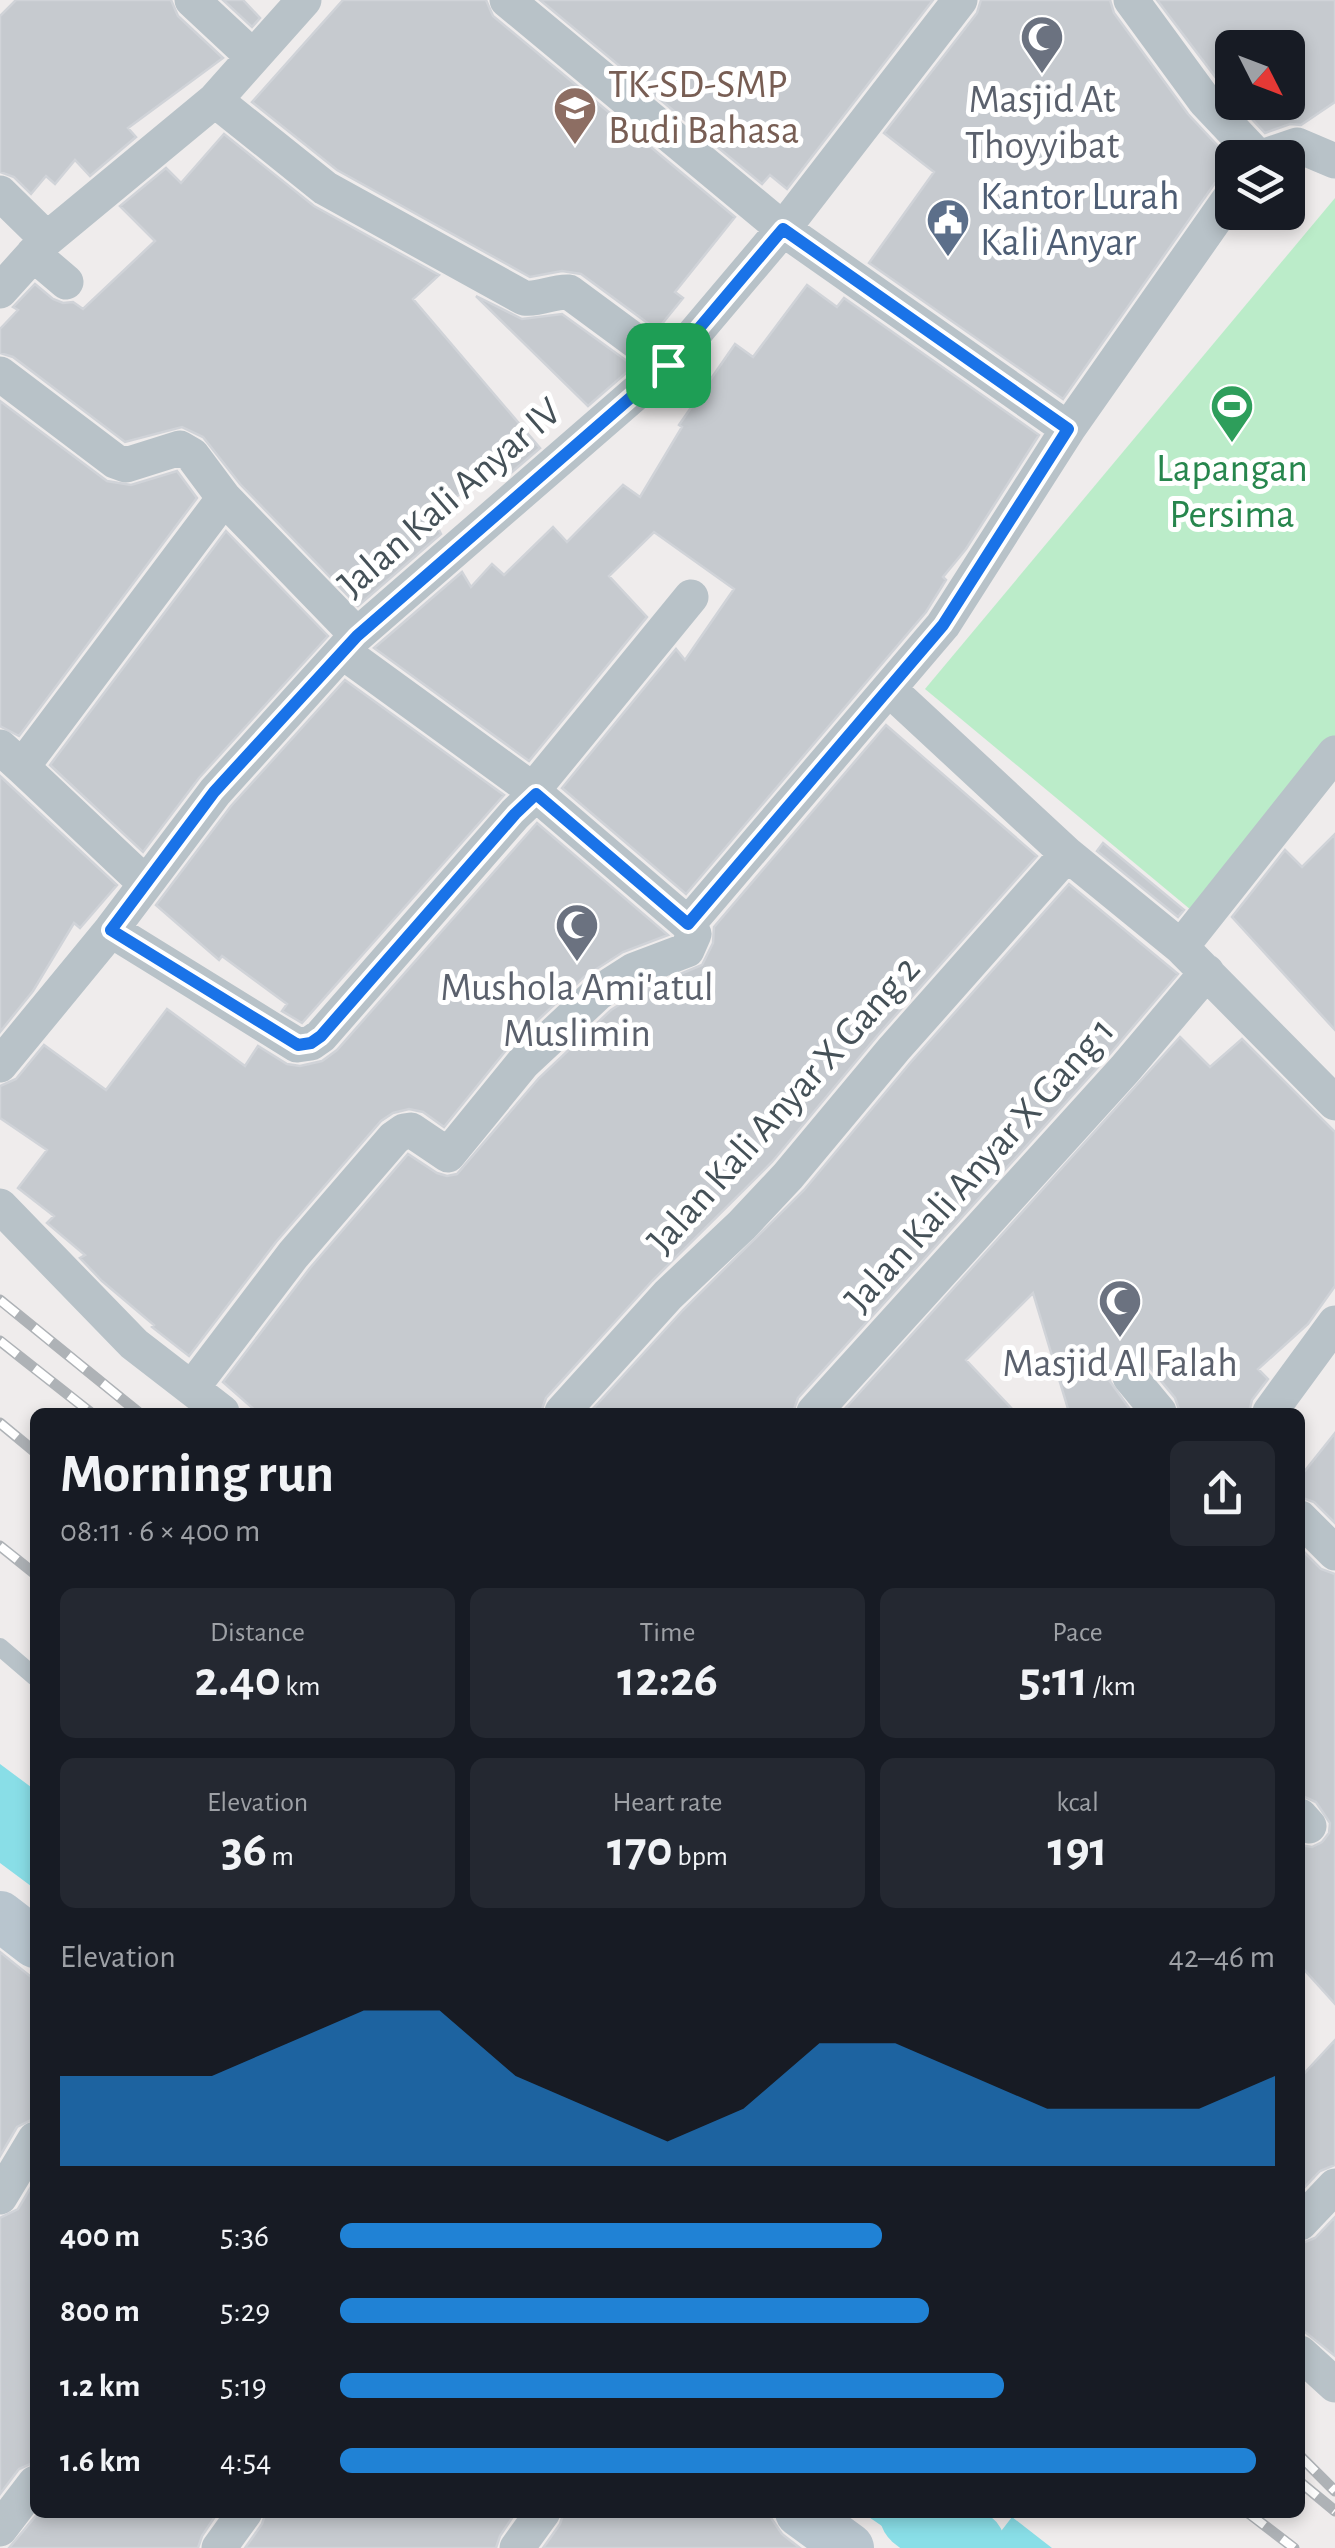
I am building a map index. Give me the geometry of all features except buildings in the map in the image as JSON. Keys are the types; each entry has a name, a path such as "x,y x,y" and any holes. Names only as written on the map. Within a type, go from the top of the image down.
{"street":[{"path":"192,0 252,56"},
{"path":"0,291 40,246 215,100 304,0"},
{"path":"507,0 783,229 1068,429"},
{"name":"Jalan Kali Anyar IV","path":"0,1065 111,930 214,792 350,644 668,365 783,229 960,0"},
{"path":"1131,0 1205,102 1242,140"},
{"path":"215,100 325,188 524,298 536,300 555,291 569,292 668,365"},
{"path":"1305,148 1335,161"},
{"path":"0,193 66,282"},
{"path":"688,924 943,625 1068,429 1215,219"},
{"path":"0,374 115,461 126,465 180,448 192,455 224,498 350,644 534,792 688,924 694,934 687,950 634,970 598,993 523,1063 454,1151 442,1153 411,1130 394,1138 293,1255 192,1388"},
{"path":"145,883 11,757 224,498"},
{"path":"111,930 298,1045 311,1043 534,792 691,597"},
{"path":"890,690 1067,854 1182,947 1335,1103"},
{"path":"1182,947 1335,753"},
{"name":"Jalan Kali Anyar X Gang 2","path":"566,1408 668,1295 788,1176 894,1049 1067,854"},
{"name":"Jalan Kali Anyar X Gang 1","path":"818,1408 1125,1069 1206,972"},
{"path":"0,1206 134,1344 217,1408"},
{"path":"1273,1408 1335,1323"},
{"path":"1130,1378 1156,1408"},
{"path":"1305,1523 1335,1553"},
{"path":"0,2197 30,2148"},
{"path":"1305,2218 1335,2186"},
{"path":"1305,2358 1335,2386"},
{"path":"0,2530 30,2490"},
{"path":"219,2548 241,2518"},
{"path":"517,2548 539,2518"},
{"path":"808,2518 849,2548"}],"lane":[{"path":"0,1647 30,1673"}],"green space":[{"name":"Lapangan Persima","path":"1335,198 1335,749 1197,915 925,689"}],"water":[{"path":"0,1764 30,1786 30,1885 0,1863"},
{"path":"870,2518 976,2518 952,2548 914,2548"},
{"path":"1013,2518 1052,2548 988,2548"}],"waterway":[{"path":"927,2518 966,2548"}],"railway":[{"path":"0,1300 133,1408"},
{"path":"0,1341 85,1408"},
{"path":"0,1423 30,1448"},
{"path":"0,1546 30,1570"},
{"path":"1305,2461 1335,2491"},
{"path":"1305,2486 1335,2511"},
{"path":"1255,2518 1294,2548"}],"place":[{"name":"Masjid At Thoyyibat","path":"1042,75"},
{"name":"TK-SD-SMP Budi Bahasa","path":"575,146"},
{"name":"Kantor Lurah Kali Anyar","path":"948,258"},
{"name":"Lapangan Persima","path":"1232,444"},
{"name":"Mushola Ami'atul Muslimin","path":"577,963"},
{"name":"Masjid Al Falah","path":"1120,1339"}],"route":[{"path":"783,229 1068,429 943,625 688,924 536,794 311,1043 298,1045 111,930 214,792 357,636 668,365 783,229"}]}
